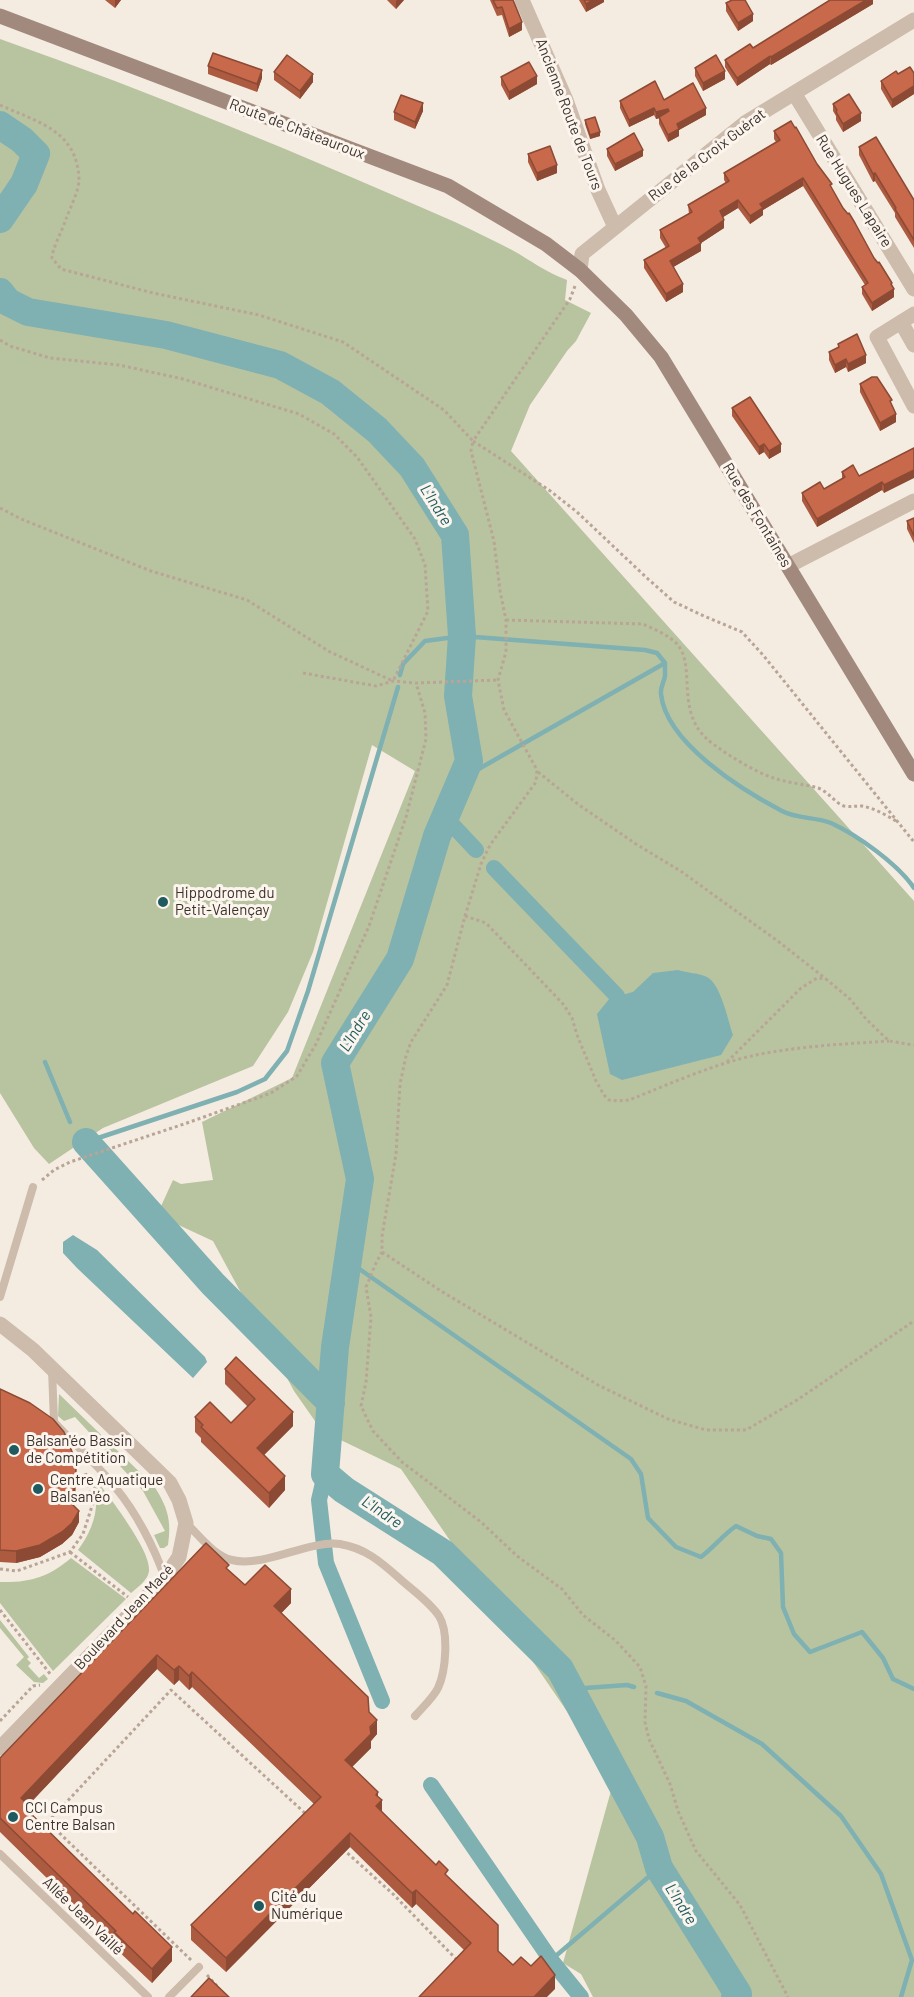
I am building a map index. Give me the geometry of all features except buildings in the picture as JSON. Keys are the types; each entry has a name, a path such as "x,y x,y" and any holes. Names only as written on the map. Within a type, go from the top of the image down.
{"street":[{"name":"Ancienne Route de Tours","path":"522,0 566,100 598,190 615,227"},
{"name":"Route de Châteauroux","path":"0,16 448,186 546,244 580,270"},
{"name":"Rue de la Croix Guérat","path":"580,270 582,255 745,123 914,20"},
{"name":"Rue Hugues Lapaire","path":"794,93 914,289"},
{"name":"Rue des Fontaines","path":"580,270 626,315 660,357 914,774"},
{"path":"914,345 908,318 877,337 914,406"},
{"path":"788,566 914,501"},
{"path":"0,1324 33,1350 170,1483 179,1500 186,1523"},
{"name":"Boulevard Jean Macé","path":"0,1748 59,1676 165,1578 179,1557 186,1523"}],"lane":[{"path":"0,1297 33,1187"},
{"path":"52,1368 54,1422 116,1488 139,1522 165,1578"},
{"path":"186,1523 220,1555 232,1560 248,1562 338,1544 358,1549 375,1557 431,1606 440,1618 444,1634 444,1667 438,1688 415,1716"},
{"name":"Allée Jean Vaillé","path":"0,1854 148,1997"},
{"path":"170,1997 199,1967"}],"path":[{"path":"0,105 47,126 60,134 71,148 79,181 52,254 52,258 61,269 260,315 343,342 444,410 473,441 570,506 674,602 742,632 914,842"},
{"path":"580,270 570,299 473,441 471,451 494,541 506,620 506,652 498,680 504,710 537,772 579,805 682,872 779,942 850,999 866,1019 890,1041"},
{"path":"0,340 10,346 50,358 119,365 183,379 299,414 334,434 357,457 415,539 424,565 428,611 393,681 376,686 303,674"},
{"path":"0,508 21,519 151,571 247,600 330,652 393,681 416,683 498,680"},
{"path":"506,620 643,624 662,633 676,643 683,653 687,701 694,723 707,739 762,775 820,789 841,805 855,808 862,806 883,813 900,824"},
{"path":"33,1187 54,1170 84,1157 271,1093 297,1076 316,1044 369,926 406,817 426,740 425,713 416,683"},
{"path":"537,772 536,782 490,845 465,916 447,985 411,1042 406,1056 400,1084 396,1154 382,1236 382,1252 366,1287 370,1326 366,1382 361,1406 373,1431 402,1462 481,1522 517,1556 562,1589 583,1616 616,1641 640,1667 646,1686 645,1722 649,1739 670,1784 678,1811 696,1851 740,1905 788,1997"},
{"path":"465,916 486,923 564,1005 572,1017 596,1081 609,1100 629,1100 724,1064 755,1055 813,1047 890,1041 914,1045"},
{"path":"724,1064 801,988 817,978 826,979"},
{"path":"382,1252 441,1291 598,1384 668,1419 706,1430 746,1430 797,1401 914,1321"},
{"path":"0,1569 17,1571 70,1552 83,1534 93,1503 84,1463"},
{"path":"70,1552 126,1595"},
{"path":"0,1610 59,1676 45,1684 33,1686 0,1720"},
{"path":"222,1991 48,1822 171,1690 312,1820"},
{"path":"340,1846 393,1894 462,1965"}],"green space":[{"path":"0,39 172,103 342,173 462,225 567,280 565,300 591,313 576,341 530,405 511,451 914,901 914,1997 593,1997 581,1974 563,1963 614,1780 401,1469 322,1431 294,1391 213,1241 157,1215 173,1180 181,1184 213,1180 202,1122 292,1078 415,771 372,745 313,952 288,1012 253,1066 103,1128 49,1164 34,1148 0,1093"},
{"path":"59,1394 154,1486 165,1507 169,1521 168,1545 164,1548 160,1548 154,1535 165,1531 143,1491 75,1417 64,1421 58,1416"},
{"path":"91,1477 94,1477 128,1523 144,1550 149,1571 147,1577 131,1593 78,1550 95,1514 96,1501"},
{"path":"71,1558 126,1599 53,1671 0,1603 0,1582 38,1578 55,1570"},
{"path":"0,1620 29,1657 27,1659 31,1663 28,1666 39,1678 44,1674 48,1679 43,1683 34,1682 16,1665 24,1657 0,1628"}],"water":[{"path":"678,970 707,977 716,987 733,1035 721,1055 622,1080 610,1074 597,1014 610,998 633,992 653,973"},
{"path":"73,1235 97,1250 205,1357 207,1362 193,1378 63,1253 63,1242"}],"waterway":[{"name":"L'Indre","path":"0,125 22,140 36,154 24,184 0,219"},
{"name":"L'Indre","path":"0,292 8,302 28,312 166,335 280,365 330,392 377,430 412,467 455,535 462,636 458,696 469,761 437,836 400,959 335,1063 360,1179 335,1347 325,1474 344,1490 443,1553 560,1669 650,1837 659,1868 738,1994 735,1997"},
{"path":"400,675 403,664 425,641 462,636 645,650 657,653 665,663 661,692 666,712 676,730 708,763 747,791 782,811 831,823 853,835 888,860 914,888"},
{"path":"461,779 665,663"},
{"path":"86,1142 237,1092 265,1079 287,1051 308,991 398,687"},
{"path":"445,817 476,850"},
{"path":"494,868 617,996"},
{"path":"45,1062 70,1122"},
{"path":"86,1142 213,1284 331,1403"},
{"path":"348,1261 631,1459 641,1474 648,1518 676,1547 701,1557 736,1526 757,1536 771,1539 781,1553 783,1607 794,1634 810,1652 862,1632 883,1658 893,1679 914,1689"},
{"path":"325,1474 319,1500 326,1563 382,1701"},
{"path":"571,1689 627,1685 634,1687"},
{"path":"657,1693 686,1701 762,1744 841,1816 881,1874 912,1960 901,1997"},
{"path":"431,1785 551,1960 581,1997"},
{"path":"551,1960 659,1868"}],"place":[{"name":"Hippodrome du Petit-Valençay","path":"163,902"},
{"name":"Balsan'éo Bassin de Compétition","path":"14,1450"},
{"name":"Centre Aquatique Balsan'éo","path":"38,1489"},
{"name":"CCI Campus Centre Balsan","path":"13,1817"},
{"name":"Cité du Numérique","path":"259,1906"}]}
